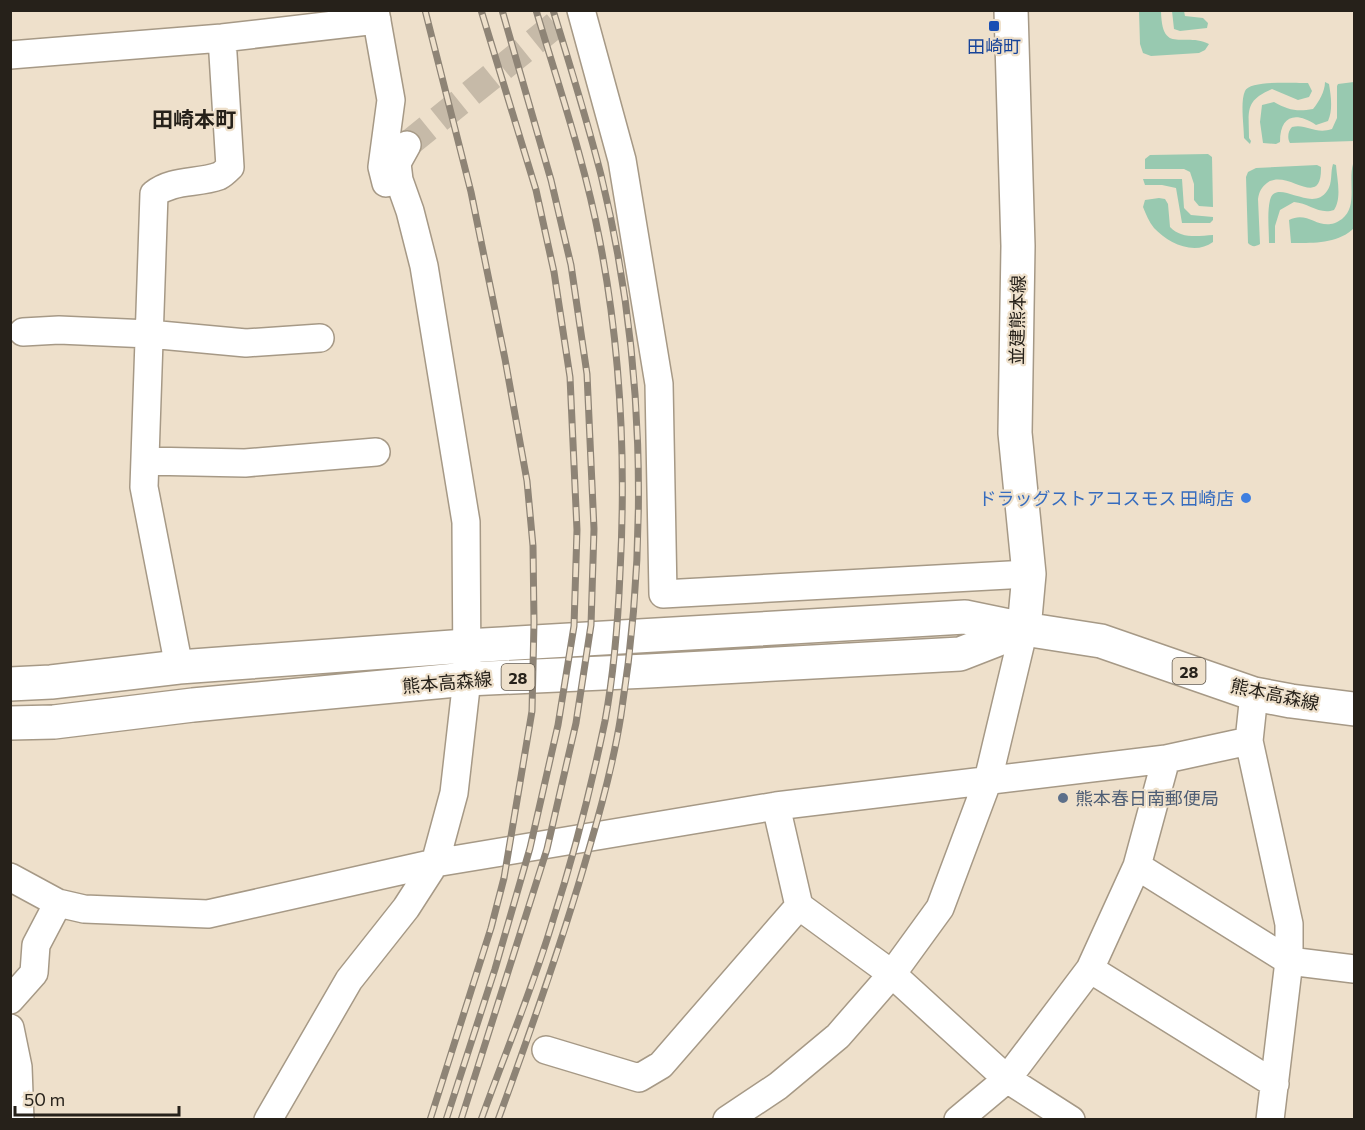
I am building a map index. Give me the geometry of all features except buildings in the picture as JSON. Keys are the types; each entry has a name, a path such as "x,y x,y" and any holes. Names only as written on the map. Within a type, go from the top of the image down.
{"main road":[{"name":"並建熊本線","path":"1011,10 1018,246 1015,433 1029,574 1024,629"},
{"name":"熊本高森線","path":"10,684 51,682 179,667 466,646 965,617 1101,641 1254,694 1354,709"},
{"name":"熊本高森線","path":"10,723 54,722 193,705 467,679 960,654 1024,629"}],"street":[{"path":"572,13 622,160 658,384 663,594 1029,574"},
{"path":"10,55 222,38 376,15 391,99 382,167 388,191 409,241 424,266"},
{"path":"179,667 144,487 154,194 173,184 220,176 230,167 222,38"},
{"path":"268,1119 349,980 406,908 435,863 454,793 467,679 466,522 424,266 410,211 399,180 397,163 407,144"},
{"path":"23,332 59,330 149,333 246,343 320,338"},
{"path":"145,461 245,463 376,452"},
{"path":"727,1119 778,1086 838,1036 892,974 940,908 988,780 1024,629"},
{"path":"1254,694 1249,741 1289,924 1289,961 1270,1119"},
{"path":"10,877 58,903 84,909 208,914 435,863 776,806 1166,759 1249,741"},
{"path":"958,1119 1007,1079 1090,969 1137,866 1166,759"},
{"path":"776,806 799,906 892,974 1007,1079 1071,1119"},
{"path":"1137,866 1289,961 1354,969"},
{"path":"10,1000 34,973 36,945 58,903"},
{"path":"546,1050 639,1078 661,1065 799,906"},
{"path":"1090,969 1275,1084"},
{"path":"10,1028 18,1067 20,1119"}],"green space":[{"path":"1139,11 1161,11 1162,25 1170,38 1209,44 1199,53 1151,56 1143,53 1140,44"},
{"path":"1172,11 1184,11 1185,16 1203,18 1208,23 1207,28 1180,31 1174,29"},
{"path":"1325,82 1329,84 1331,98 1331,112 1328,121 1316,125 1302,118 1290,118 1283,126 1280,142 1263,143 1260,122 1262,105 1274,102 1293,110 1313,109 1321,96"},
{"path":"1354,82 1354,141 1290,143 1288,135 1292,127 1302,126 1321,131 1332,129 1337,118 1337,86"},
{"path":"1308,83 1312,91 1309,97 1298,100 1272,89 1257,98 1252,103 1249,114 1250,144 1244,138 1243,101 1248,87 1264,84"},
{"path":"1208,154 1212,157 1213,207 1199,206 1194,200 1194,184 1190,172 1184,169 1145,169 1145,159 1150,155"},
{"path":"1333,164 1336,165 1338,188 1338,200 1334,210 1319,210 1294,202 1280,210 1275,226 1275,243 1269,243 1270,200 1274,194 1287,193 1313,199 1320,197 1329,188"},
{"path":"1353,164 1354,228 1333,240 1291,243 1289,220 1303,217 1327,224 1342,219 1347,214 1351,201"},
{"path":"1317,165 1321,167 1320,180 1316,186 1310,188 1284,180 1275,180 1262,188 1258,199 1260,244 1254,246 1249,244 1246,177 1248,172 1256,168"},
{"path":"1143,179 1182,179 1184,208 1191,215 1213,217 1213,220 1210,223 1182,223 1176,188 1145,185"},
{"path":"1165,199 1168,204 1170,227 1174,231 1190,236 1213,235 1213,242 1206,246 1190,248 1166,238 1154,228 1143,207 1145,200"}],"tunnel":[{"path":"407,145 565,17"}],"railway":[{"path":"425,10 471,192 527,481 533,546 534,622 532,711 504,878 491,928 430,1120"},
{"path":"446,1120 495,969 530,848 558,725 574,626 577,530 570,377 554,272 536,190 481,10"},
{"path":"461,1120 547,849 576,723 591,625 594,529 587,374 571,265 551,180 502,10"},
{"path":"481,1120 537,971 561,896 600,746 615,647 622,531 620,407 607,283 587,183 536,10"},
{"path":"498,1120 557,951 603,799 621,715 636,580 638,444 634,376 626,308 601,175 553,10"}],"place":[{"name":"田崎町","path":"994,26"},
{"name":"ドラッグストアコスモス 田崎店","path":"1246,498"},
{"name":"熊本春日南郵便局","path":"1063,798"}],"district":[{"name":"田崎本町","path":"194,118"}]}
